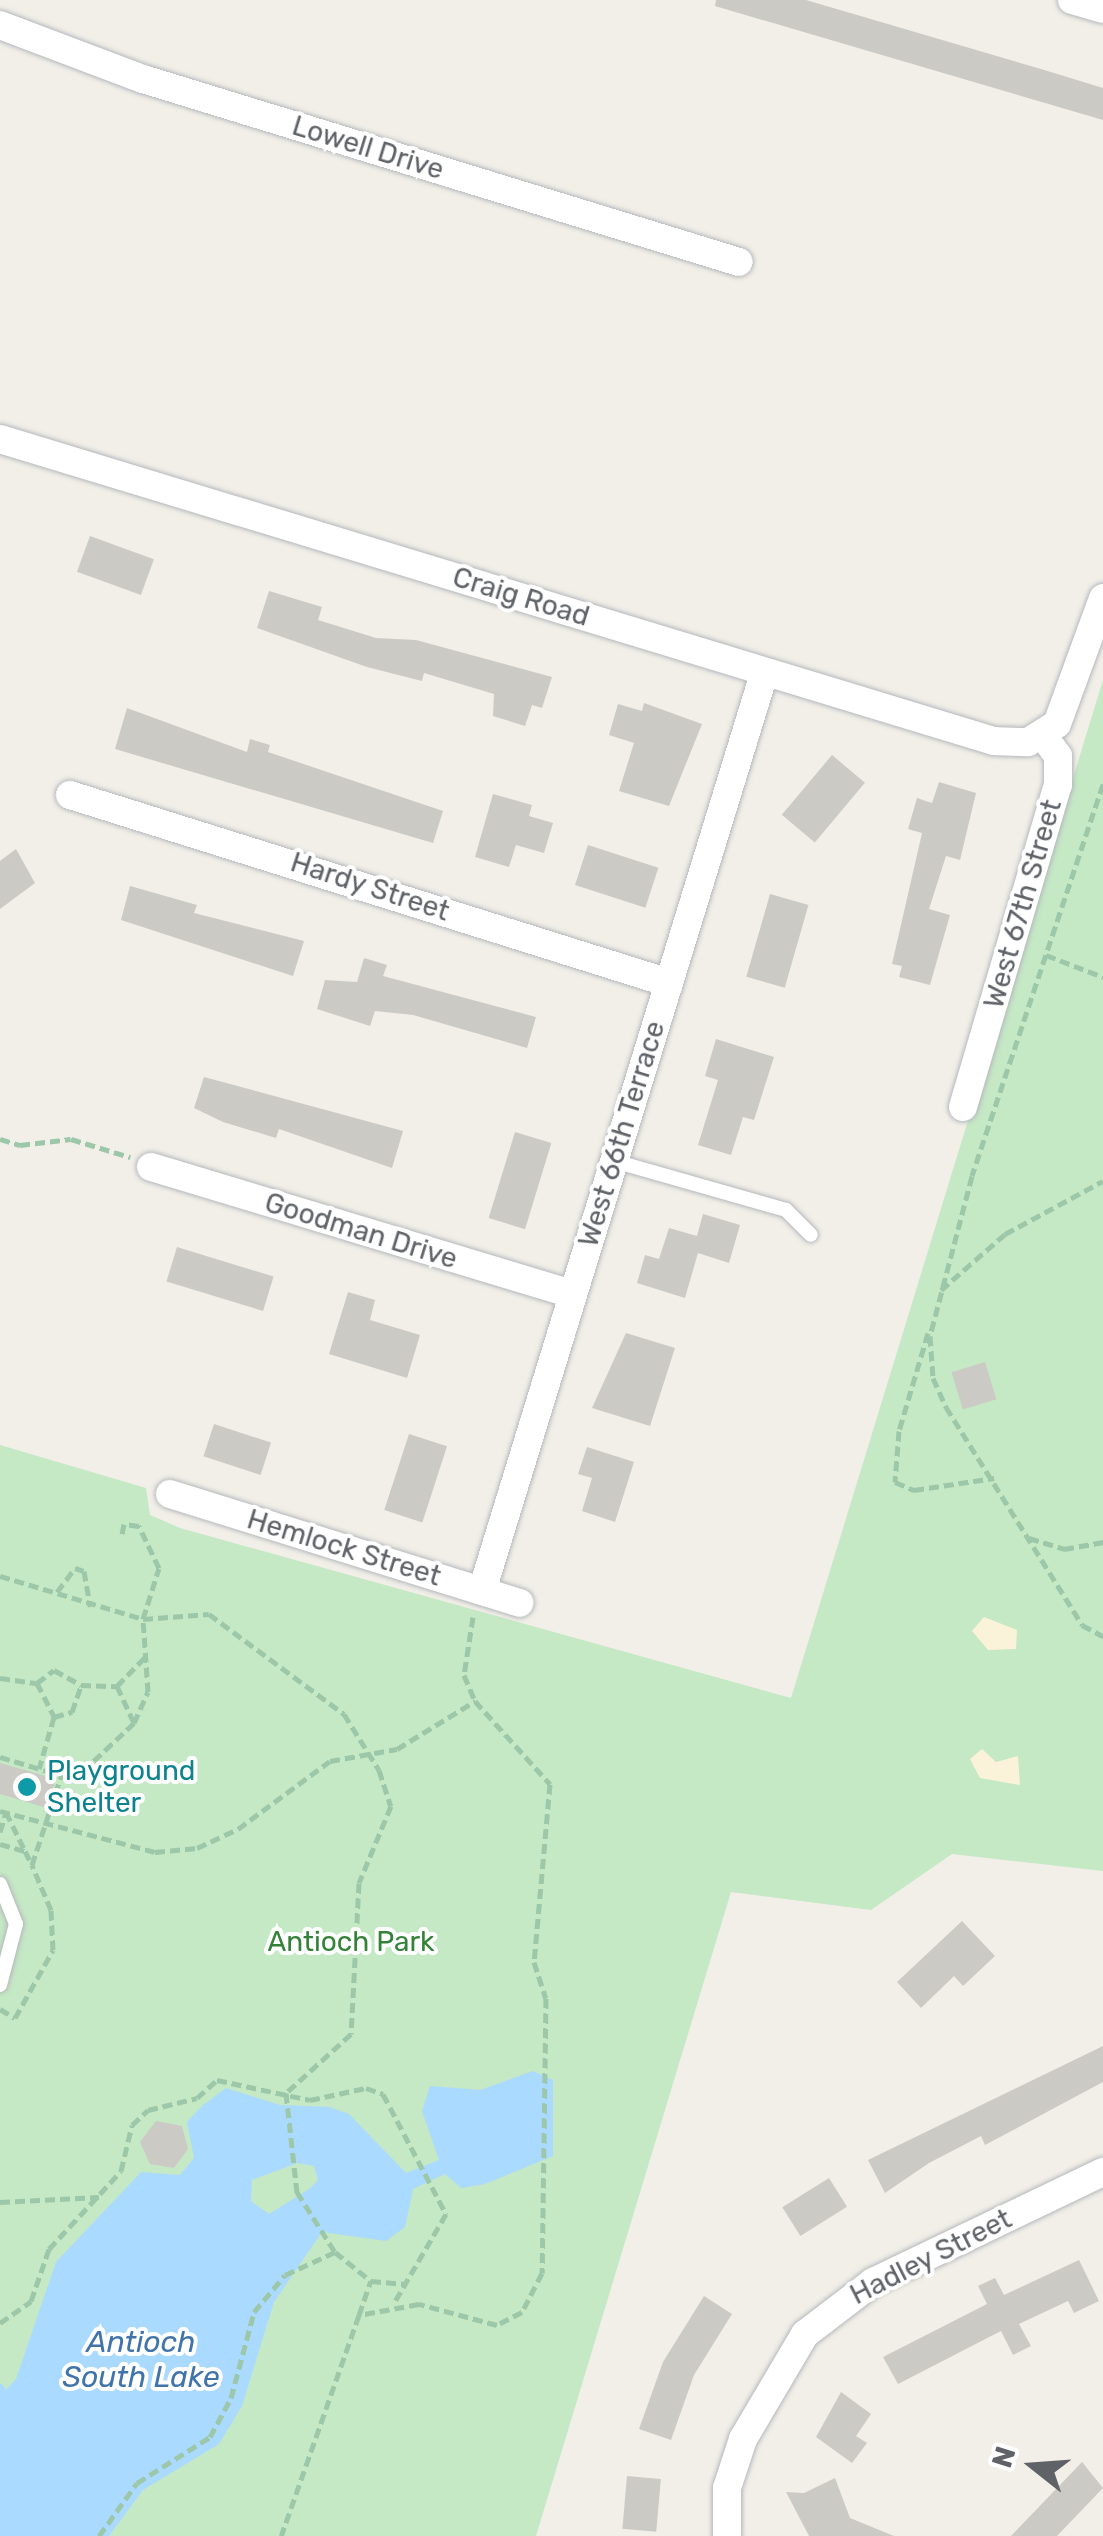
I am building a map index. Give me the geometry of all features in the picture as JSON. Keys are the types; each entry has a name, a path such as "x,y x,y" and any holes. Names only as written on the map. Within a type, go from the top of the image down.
{"street":[{"path":"1072,0 1103,10"},
{"name":"Lowell Drive","path":"0,26 143,79 738,262"},
{"name":"Craig Road","path":"0,438 763,677 984,739 1015,743 1042,734"},
{"path":"1042,734 1069,704 1103,598"},
{"name":"West 66th Terrace","path":"482,1591 763,677"},
{"name":"West 67th Street","path":"963,1107 1058,785 1058,756 1042,734"},
{"name":"Hardy Street","path":"70,795 669,983"},
{"name":"Goodman Drive","path":"151,1167 572,1294"},
{"name":"Hemlock Street","path":"170,1494 519,1603"},
{"name":"Hadley Street","path":"728,2536 728,2488 742,2439 805,2334 873,2282 1103,2172"}],"lane":[{"path":"614,1161 786,1210 811,1235"},
{"path":"0,1884 16,1924 0,1985"}],"path":[{"path":"994,1478 906,1490 892,1476 938,1292 1103,784"},
{"path":"1045,955 1103,977"},
{"path":"0,1138 20,1145 71,1139 151,1167"},
{"path":"938,1292 1006,1234 1103,1180"},
{"path":"932,1321 938,1392 1082,1625 1103,1636"},
{"path":"0,1757 62,1774 83,1771 114,1749 134,1723 148,1692 143,1619 159,1568 152,1540 140,1526 124,1524 122,1534"},
{"path":"1026,1536 1064,1549 1103,1542"},
{"path":"57,1592 75,1568 84,1571 93,1590 90,1607"},
{"path":"0,1576 57,1592 90,1607 143,1619 209,1614 344,1714 372,1754 391,1806 359,1883 351,2034 286,2093"},
{"path":"359,2315 394,2304 498,2324 522,2312 542,2272 546,2170 541,2058 546,1998 534,1962 550,1784 475,1701 464,1675 482,1591"},
{"path":"0,1678 37,1682 54,1670 81,1686 116,1686 148,1654"},
{"path":"37,1682 54,1716 39,1768"},
{"path":"54,1716 72,1712 81,1686"},
{"path":"116,1686 134,1723"},
{"path":"3,1812 155,1852 197,1848 238,1829 330,1761 397,1750 475,1701"},
{"path":"32,1866 62,1774"},
{"path":"0,1832 3,1812"},
{"path":"0,2009 15,2018 53,1950 52,1910 3,1812"},
{"path":"0,1844 25,1852"},
{"path":"0,2323 32,2301 49,2249 102,2197 121,2171 132,2124 148,2110 172,2110 218,2080 310,2100 366,2088 384,2094 438,2189 446,2214 394,2304"},
{"path":"286,2093 297,2192 327,2240 335,2252 371,2282 406,2284"},
{"path":"0,2202 102,2197"},
{"path":"99,2536 137,2483 210,2437 231,2398 254,2312 309,2258 335,2252"},
{"path":"281,2536 371,2282"}],"green space":[{"name":"Antioch Park","path":"1103,680 1103,1871 952,1854 871,1910 731,1892 536,2536 0,2536 0,1445 146,1488 150,1515 180,1528 791,1698"}],"sand":[{"path":"984,1617 1017,1630 1016,1649 988,1650 972,1631"},
{"path":"982,1749 996,1762 1018,1756 1020,1785 980,1778 970,1759"}],"water":[{"name":"Antioch South Lake","path":"533,2071 553,2080 553,2156 485,2184 461,2188 445,2174 413,2189 405,2227 386,2241 322,2232 274,2302 242,2406 219,2444 143,2490 109,2536 0,2536 0,2396 16,2379 56,2262 141,2172 180,2175 194,2158 187,2122 202,2106 226,2088 280,2105 329,2107 349,2114 406,2173 439,2160 422,2111 430,2086 480,2090","holes":["297,2163 314,2166 318,2180 269,2214 251,2201 252,2180"]}],"building":[{"path":"716,0 806,0 1103,88 1103,120 715,6"},
{"path":"90,536 154,559 141,595 77,572"},
{"path":"269,591 322,607 318,620 376,638 416,640 552,677 542,708 532,705 525,726 493,716 494,694 424,673 422,681 367,667 257,628"},
{"path":"644,703 702,724 669,806 619,791 634,743 609,735 618,704 642,711"},
{"path":"127,708 247,752 250,739 270,745 268,752 443,811 433,843 115,749"},
{"path":"832,755 865,783 815,842 782,815"},
{"path":"939,782 976,793 960,860 946,856 929,909 950,915 930,985 899,977 902,966 892,964 922,833 908,829 917,798 932,803"},
{"path":"493,794 532,805 529,816 553,823 544,853 516,845 509,867 475,857"},
{"path":"588,845 658,868 645,908 575,885"},
{"path":"16,849 35,883 0,909 0,861"},
{"path":"130,886 197,905 194,913 304,941 293,976 121,920"},
{"path":"770,894 808,905 785,988 746,977"},
{"path":"364,958 387,965 383,976 536,1017 527,1048 413,1015 375,1011 370,1026 317,1009 325,980 357,982"},
{"path":"716,1039 774,1057 754,1120 743,1117 731,1155 698,1145 718,1080 705,1076"},
{"path":"204,1077 403,1131 392,1168 279,1129 276,1138 223,1122 194,1108"},
{"path":"515,1132 551,1143 525,1229 489,1218"},
{"path":"703,1214 740,1225 729,1263 698,1253 685,1298 637,1283 645,1255 659,1259 669,1228 697,1236"},
{"path":"177,1247 274,1277 263,1311 166,1281"},
{"path":"348,1292 375,1300 370,1320 420,1335 407,1378 329,1354"},
{"path":"626,1333 675,1348 650,1426 592,1408"},
{"path":"985,1362 996,1399 963,1410 952,1372"},
{"path":"214,1424 271,1443 261,1475 203,1456"},
{"path":"409,1434 447,1446 422,1522 384,1510"},
{"path":"587,1447 634,1462 615,1522 582,1511 592,1478 578,1474"},
{"name":"Playground Shelter","path":"0,1763 56,1779 47,1808 0,1794"},
{"path":"962,1921 995,1956 963,1986 954,1976 921,2008 897,1982"},
{"path":"1103,2046 1103,2082 985,2145 981,2136 929,2163 885,2193 868,2160"},
{"path":"156,2121 182,2126 188,2149 174,2168 150,2164 140,2142"},
{"path":"829,2178 847,2207 800,2236 782,2207"},
{"path":"1079,2260 1099,2301 1074,2313 1068,2301 1019,2324 1031,2346 1013,2355 1001,2331 898,2384 883,2357 987,2304 978,2286 995,2278 1004,2295"},
{"path":"704,2296 732,2314 694,2375 671,2440 639,2429 663,2362"},
{"path":"841,2392 871,2414 856,2436 867,2443 852,2463 816,2437"},
{"path":"1082,2462 1103,2488 1057,2536 1011,2536"},
{"path":"627,2476 661,2479 656,2532 622,2529"},
{"path":"835,2478 850,2518 894,2536 809,2536 786,2492 804,2493"}],"waterway":[{"path":"0,2388 4,2395"}],"place":[{"name":"Playground Shelter","path":"27,1787"}]}
